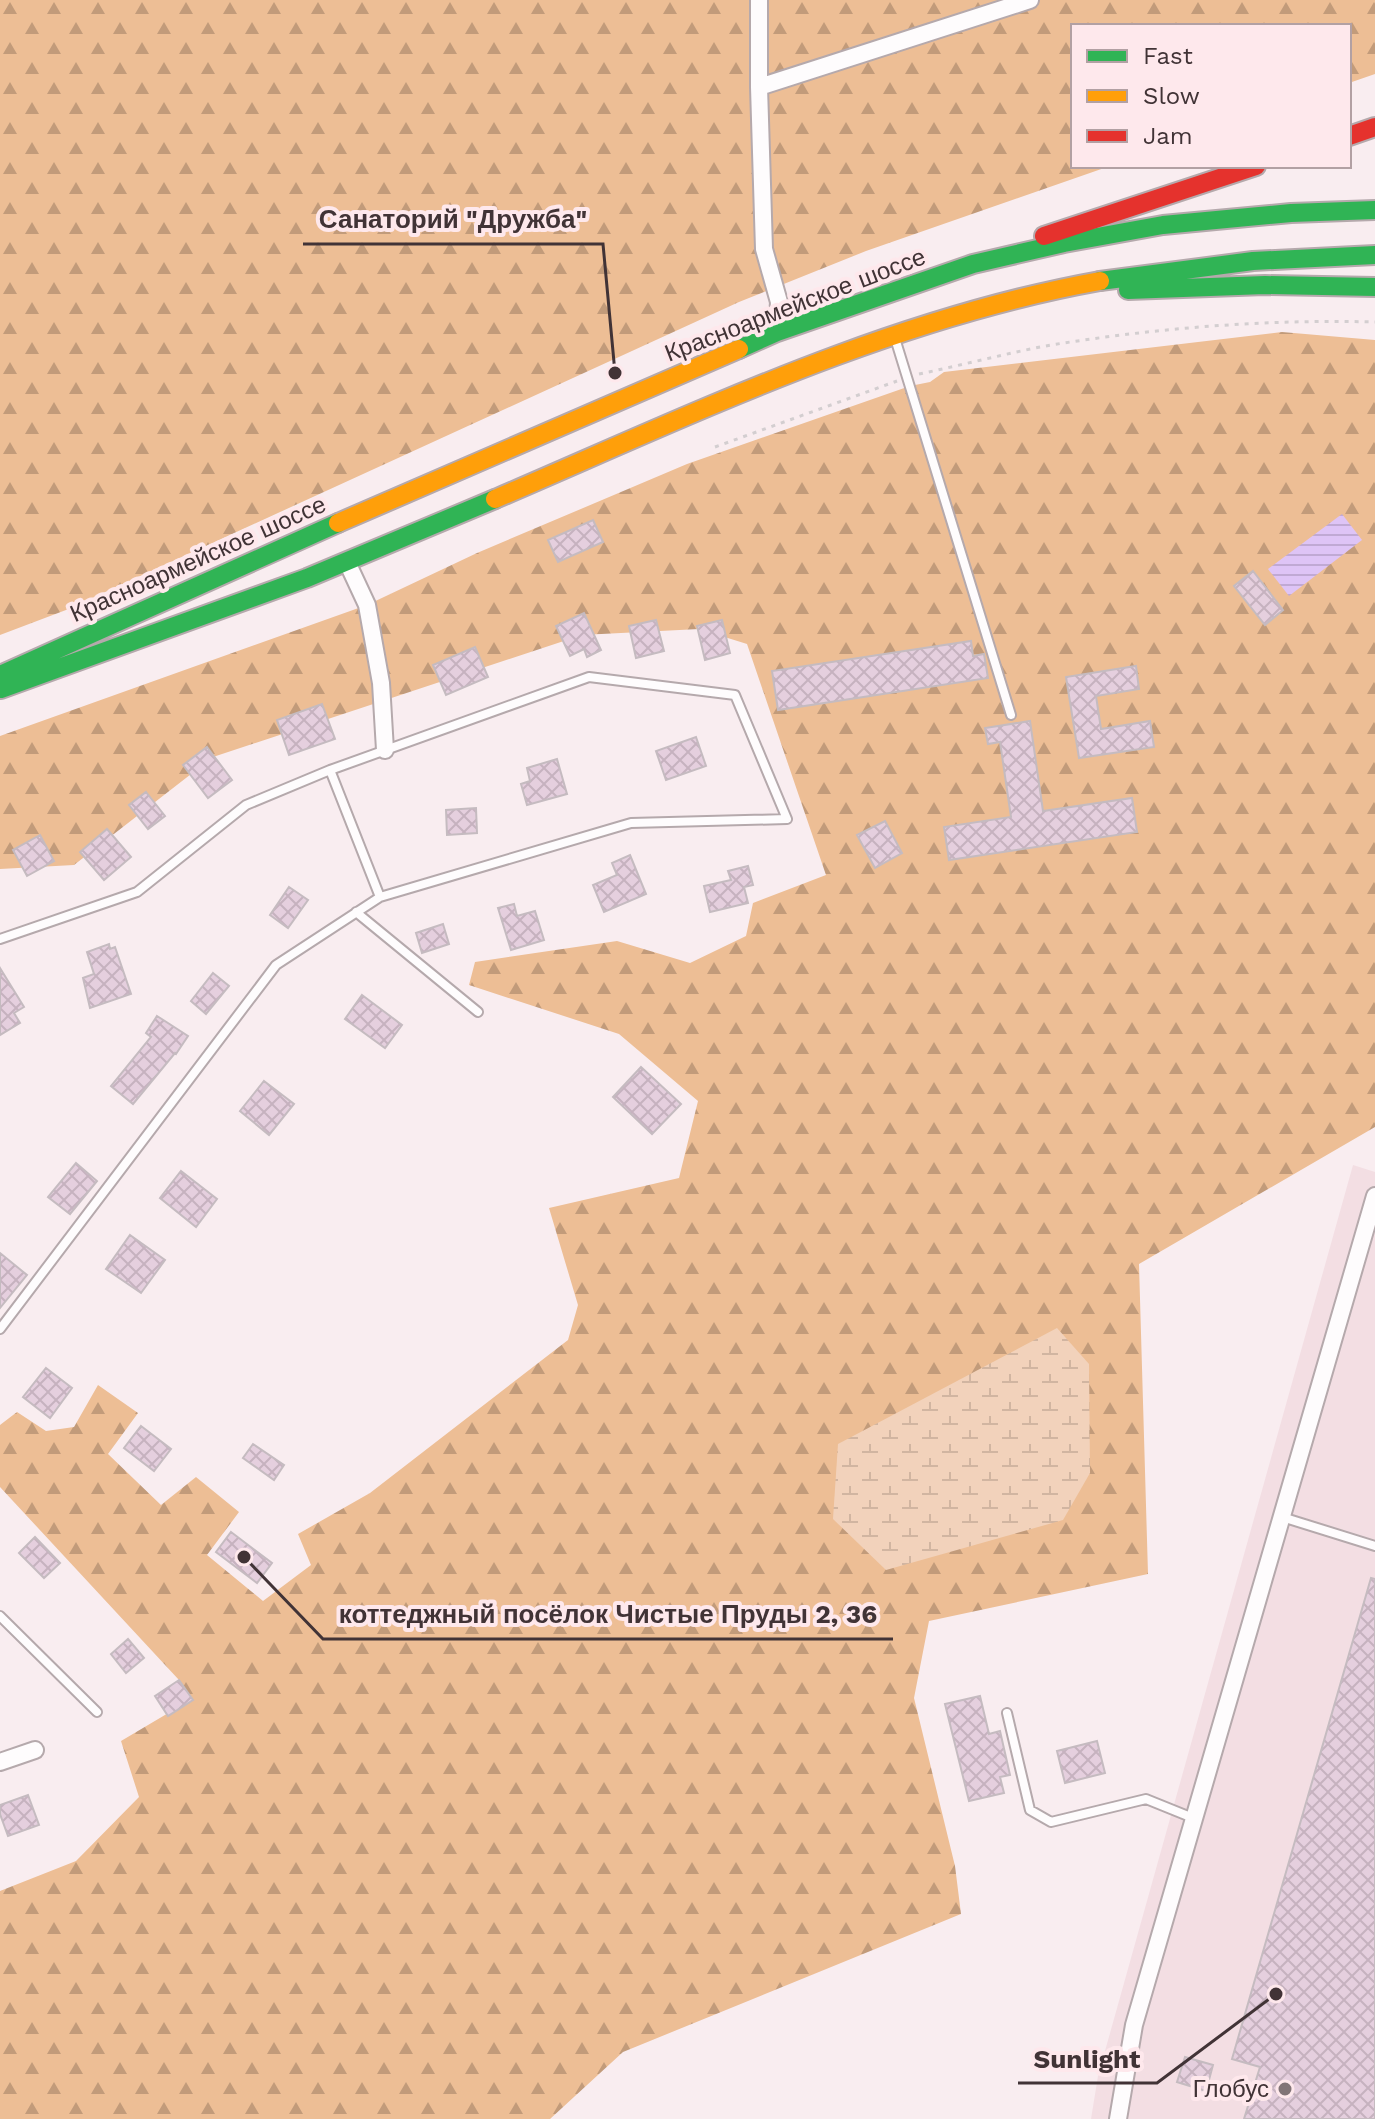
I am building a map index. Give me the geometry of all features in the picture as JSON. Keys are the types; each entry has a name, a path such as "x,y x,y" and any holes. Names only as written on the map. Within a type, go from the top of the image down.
{"main road":[{"path":"1351,135 1375,127"},
{"path":"973,264 1119,209 1250,168"},
{"name":"Красноармейское шоссе","path":"0,675 289,544 777,332 973,264 1163,225 1291,213 1375,210"},
{"name":"Красноармейское шоссе","path":"0,689 347,562 701,410 894,334 1003,303 1089,283 1200,265 1297,257 1375,255"},
{"path":"1003,303 1142,288 1265,285 1375,287"}],"street":[{"path":"759,0 764,249 779,302 777,332"},
{"path":"759,87 1030,0"},
{"path":"347,562 367,605 381,683 385,750"},
{"path":"1118,2119 1134,2025 1375,1196"},
{"path":"0,1762 35,1750"}],"lane":[{"path":"894,334 1011,715"},
{"path":"0,939 137,892 246,805 330,770 589,677 735,695 787,819 631,823 380,897 356,912 276,965 0,1329"},
{"path":"330,770 380,897"},
{"path":"356,912 478,1012"},
{"path":"1282,1517 1375,1546"},
{"path":"0,1616 97,1712"},
{"path":"1007,1713 1030,1810 1051,1822 1146,1799 1194,1818"}],"path":[{"path":"715,447 907,377 1051,346 1177,330 1314,320 1375,322"}],"shaded area":[{"path":"1342,514 1362,540 1289,596 1268,569"},
{"path":"1353,1165 1375,1172 1375,2119 1091,2119 1098,2076"}],"green space":[{"path":"0,0 1375,0 1375,74 1351,82 1351,24 1071,24 1071,168 1104,168 866,251 739,302 66,610 0,635"},
{"path":"1282,332 1375,340 1375,1127 1139,1264 1148,1574 929,1621 914,1698 955,1866 961,1914 623,2052 550,2119 0,2119 0,1891 76,1861 139,1797 121,1741 192,1699 179,1680 0,1487 0,1425 17,1412 46,1431 74,1427 98,1385 138,1413 108,1454 161,1505 196,1477 239,1512 207,1555 263,1601 311,1565 298,1534 370,1493 568,1340 578,1305 549,1208 679,1178 698,1101 619,1034 469,985 475,962 617,941 690,963 746,936 753,903 826,875 747,644 699,629 582,635 213,757 74,865 0,869 0,736 367,605 477,553 687,464 910,386 930,382 944,372"},
{"path":"1057,1328 1089,1364 1090,1473 1063,1520 886,1570 833,1519 838,1444"}],"building":[{"path":"593,520 603,542 558,562 548,540"},
{"path":"1253,571 1283,610 1265,625 1234,586"},
{"path":"584,613 601,650 587,657 584,649 570,656 556,626"},
{"path":"656,620 664,651 636,658 629,626"},
{"path":"722,620 730,653 705,660 697,626"},
{"path":"971,641 973,656 984,654 988,678 778,710 772,671"},
{"path":"475,647 488,677 446,695 433,665"},
{"path":"1136,666 1139,689 1096,696 1101,729 1150,721 1154,747 1079,758 1066,677"},
{"path":"322,704 335,739 289,755 277,720"},
{"path":"1030,721 1043,811 1132,798 1137,832 949,860 944,827 1011,817 1000,742 988,744 985,728"},
{"path":"696,737 706,766 666,780 656,751"},
{"path":"207,747 232,780 208,798 183,765"},
{"path":"557,759 567,794 527,805 521,784 530,781 527,768"},
{"path":"146,792 165,816 148,829 129,805"},
{"path":"476,808 477,833 447,835 446,810"},
{"path":"885,821 902,853 875,868 857,835"},
{"path":"107,829 131,857 104,880 80,852"},
{"path":"40,835 54,861 27,876 13,850"},
{"path":"630,855 646,894 604,912 593,885 617,875 612,863"},
{"path":"748,866 753,885 744,887 748,903 710,912 704,886 731,880 728,871"},
{"path":"289,887 308,900 288,928 270,915"},
{"path":"514,904 517,916 535,911 544,940 511,950 498,908"},
{"path":"443,924 449,944 422,953 416,933"},
{"path":"109,944 110,949 115,947 131,994 90,1008 83,978 94,974 87,952"},
{"path":"0,968 24,1007 14,1013 20,1023 0,1035"},
{"path":"213,973 229,986 206,1014 191,1001"},
{"path":"362,995 402,1025 385,1048 345,1019"},
{"path":"157,1016 188,1036 133,1104 111,1086 151,1037 146,1033"},
{"path":"641,1067 681,1104 652,1134 613,1097"},
{"path":"264,1081 294,1104 269,1135 240,1111"},
{"path":"76,1163 97,1181 70,1214 48,1197"},
{"path":"181,1171 217,1199 196,1227 160,1198"},
{"path":"130,1235 165,1260 141,1293 106,1269"},
{"path":"0,1253 27,1275 0,1308"},
{"path":"46,1368 72,1388 50,1418 23,1397"},
{"path":"141,1426 171,1449 154,1471 124,1448"},
{"path":"253,1444 284,1465 274,1480 243,1458"},
{"path":"231,1532 272,1563 257,1583 216,1552"},
{"path":"35,1537 60,1563 44,1578 19,1553"},
{"path":"1371,1578 1375,1579 1375,2119 1244,2119 1260,2067 1232,2059"},
{"path":"128,1639 144,1658 126,1673 111,1654"},
{"path":"179,1680 193,1700 168,1716 155,1696"},
{"path":"980,1696 989,1734 1000,1731 1010,1775 1000,1777 1004,1793 969,1801 945,1704"},
{"path":"1097,1741 1105,1773 1065,1783 1057,1751"},
{"path":"28,1795 39,1825 8,1836 0,1805"},
{"path":"1185,2057 1213,2065 1206,2091 1177,2082"}],"traffic: fast":[{"path":"739,349 777,332 973,264 1064,243 1163,225 1291,213 1375,210"},
{"path":"1100,281 1253,261 1375,255"},
{"path":"1128,290 1265,285 1375,287"},
{"path":"1,689 307,578 495,499"},
{"path":"0,675 338,523"}],"traffic: slow":[{"path":"495,499 717,403 867,345 944,319 1100,281"},
{"path":"338,523 739,349"}],"traffic: jam":[{"path":"1351,135 1375,127"},
{"path":"1044,236 1250,168"}],"place":[{"name":"Санаторий \"Дружба\"","path":"615,373"},
{"name":"коттеджный посёлок Чистые Пруды 2, 36","path":"244,1557"},
{"name":"Sunlight","path":"1276,1994"},
{"name":"Глобус","path":"1285,2089"}]}
